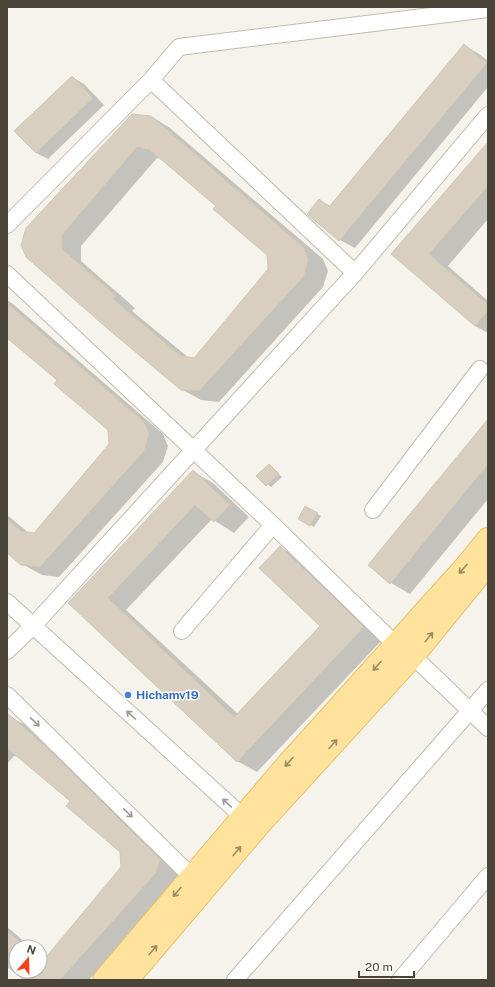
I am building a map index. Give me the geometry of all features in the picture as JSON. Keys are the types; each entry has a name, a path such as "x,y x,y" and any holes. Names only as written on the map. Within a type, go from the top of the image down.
{"main road":[{"path":"404,651 488,539"},
{"path":"104,980 201,879 250,821 404,651 488,564"},
{"path":"127,980 201,879"}],"street":[{"path":"7,225 151,80 179,47 488,9"},
{"path":"151,80 355,273"},
{"path":"7,651 33,626 355,273 488,115"},
{"path":"7,274 404,651 488,728"},
{"path":"373,510 486,367"},
{"path":"182,631 273,525"},
{"path":"7,602 250,821"},
{"path":"235,980 488,690"},
{"path":"7,695 201,879"},
{"path":"400,980 488,876"}],"building":[{"path":"464,44 487,63 339,241 307,214 319,199 329,207"},
{"path":"72,76 93,98 36,153 14,131"},
{"path":"132,114 151,116 303,247 308,259 304,276 199,391 181,390 108,329 26,257 21,245 26,228","holes":["137,147 150,150 216,206 213,209 267,255 268,269 194,358 181,356 113,299 116,296 62,249 62,235"]},
{"path":"488,142 488,186 429,254 488,305 488,311 475,326 391,254"},
{"path":"7,303 144,422 149,434 144,451 40,567 21,565 7,553 7,519 21,531 34,533 109,444 108,430 54,384 57,380 7,338"},
{"path":"488,419 488,464 390,584 368,565"},
{"path":"269,464 279,474 266,486 256,476"},
{"path":"193,470 230,505 214,522 195,505 108,598 234,717 320,626 259,568 280,546 364,627 237,762 68,603"},
{"path":"305,506 318,513 310,526 298,519"},
{"path":"7,713 43,744 160,859 156,873 60,980 23,979 48,979 48,955 121,867 120,852 66,806 70,801 7,748"},
{"path":"7,931 16,939 8,939 8,967 7,966"}],"place":[{"name":"Hichamv19","path":"128,695"}]}
